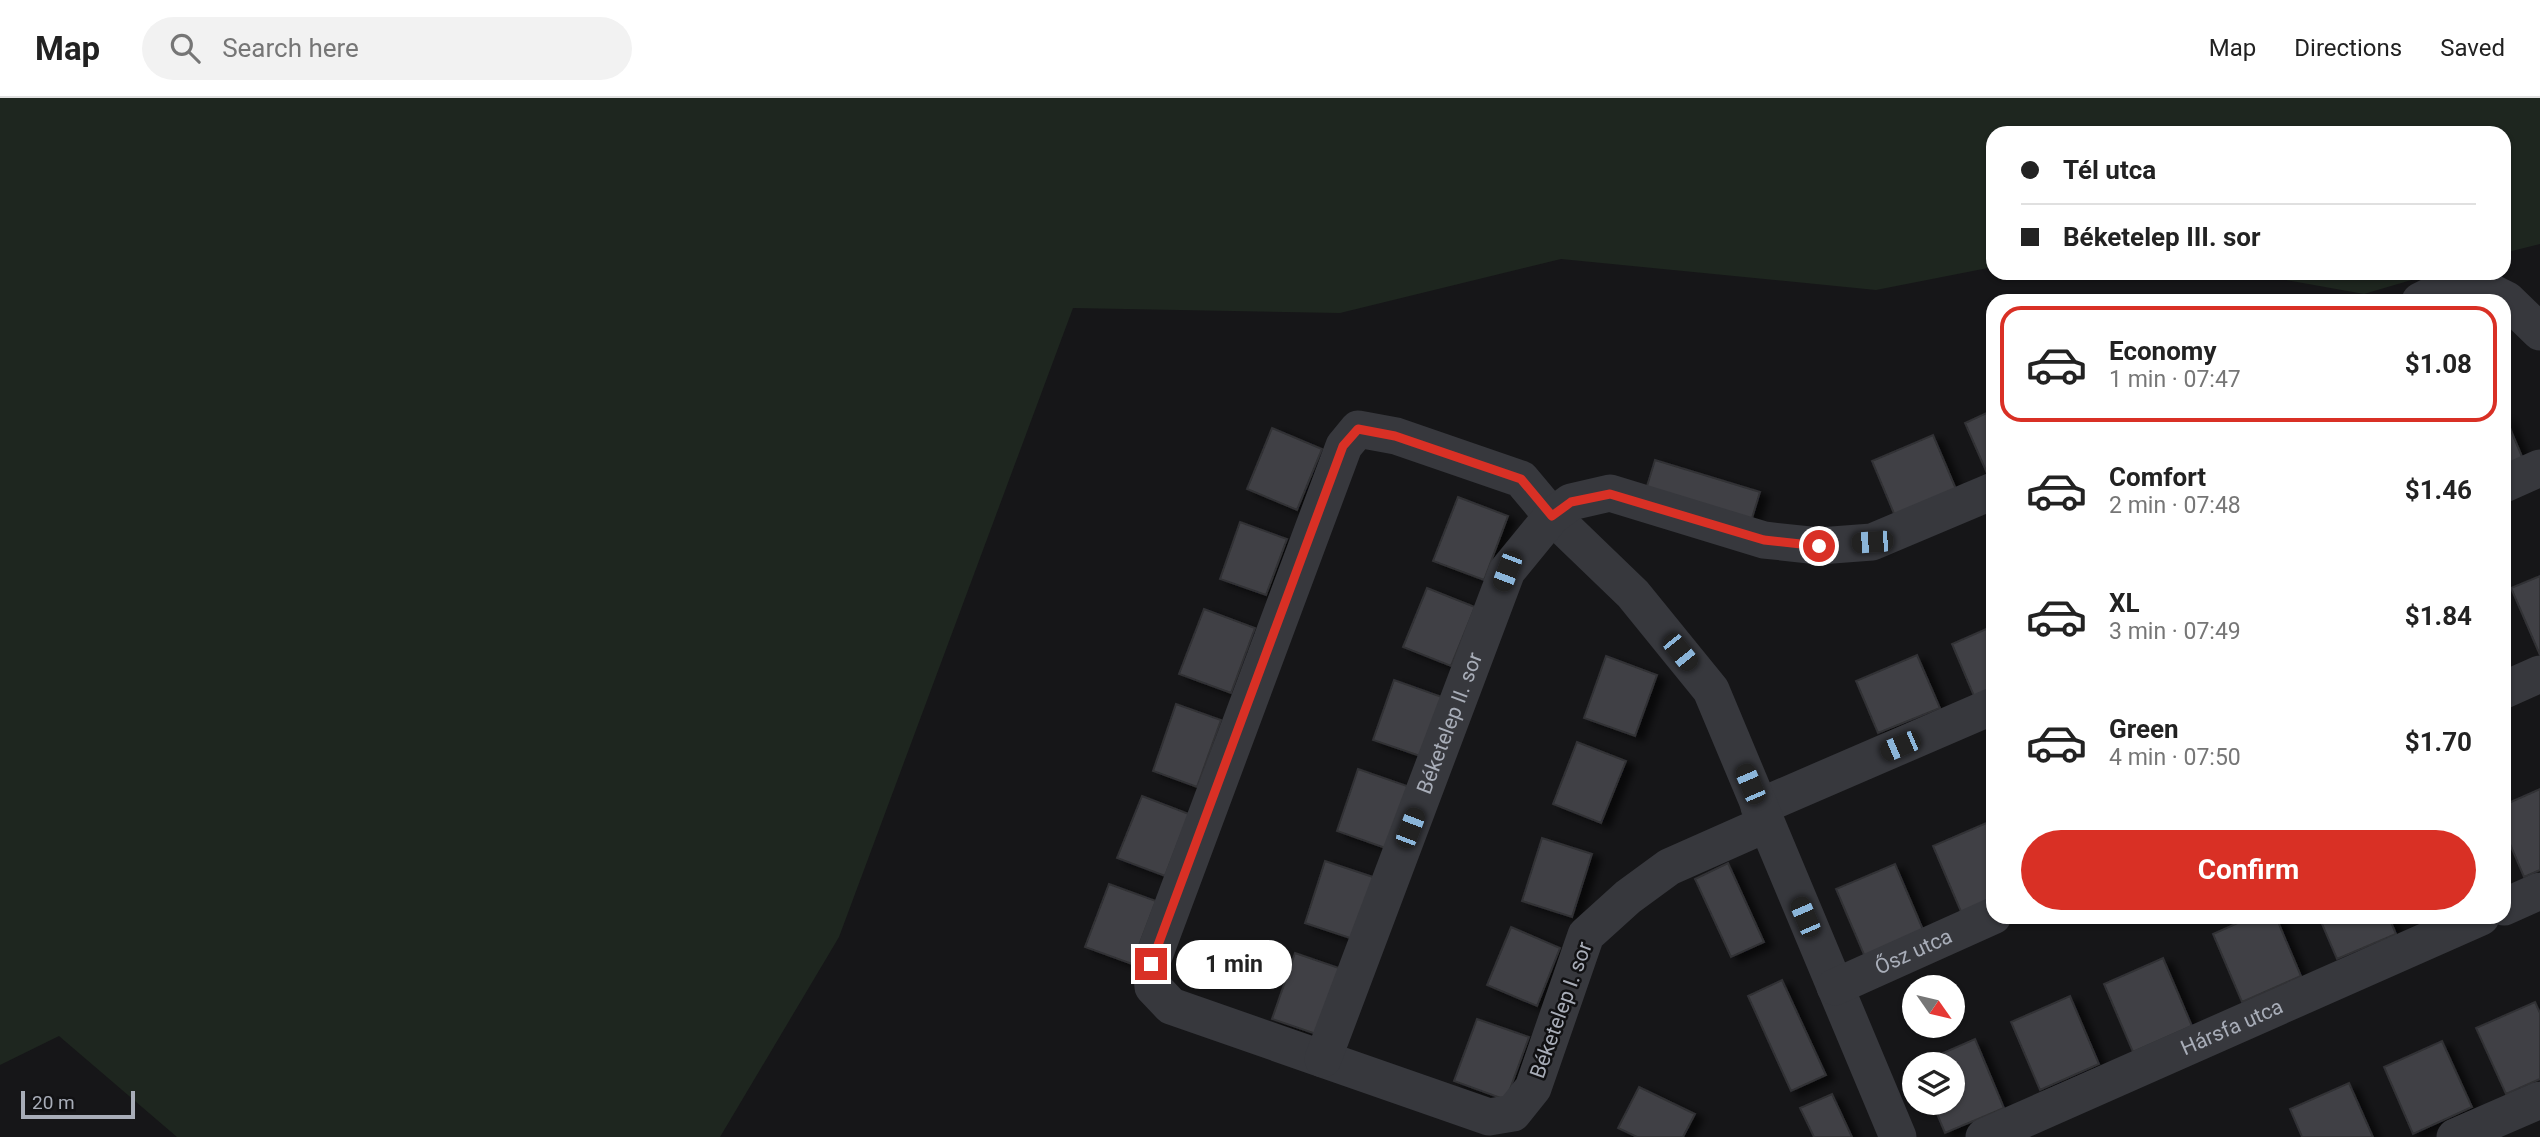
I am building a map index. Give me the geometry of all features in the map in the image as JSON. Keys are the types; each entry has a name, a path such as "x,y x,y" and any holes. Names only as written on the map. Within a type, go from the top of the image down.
{"street":[{"path":"2434,294 2452,285 2487,290 2495,294"},
{"path":"2511,304 2540,332"},
{"name":"Béketelep I. sor","path":"1552,516 1521,479 1395,436 1358,429 1343,446 1151,964 1153,987 1171,1006 1489,1117 1514,1113 1533,1088 1586,935 1628,897 1669,867 1763,816 1986,709"},
{"path":"2511,481 2540,468"},
{"path":"1898,1137 1711,690 1633,594 1552,516 1571,502 1610,494 1764,540 1819,546 1872,542 1986,494"},
{"name":"Béketelep II. sor","path":"1323,1059 1507,571 1552,516"},
{"path":"2511,687 2540,674"},
{"path":"2511,903 2540,891"},
{"name":"Ősz utca","path":"1835,987 1986,919"},
{"name":"Hársfa utca","path":"1984,1137 2465,924"},
{"path":"2455,1137 2540,1100"}],"shaded area":[{"path":"0,98 2540,98 2540,244 2511,251 2511,126 1986,126 1986,268 1876,290 1561,259 1340,313 1073,308 839,937 720,1137 177,1137 59,1036 0,1065"},
{"path":"2286,280 2411,280 2364,294"}],"building":[{"path":"1986,413 1986,471 1965,423"},
{"path":"1272,428 1322,449 1297,510 1247,489"},
{"path":"2511,431 2523,459 2511,464"},
{"path":"1933,435 1956,489 1895,516 1872,461"},
{"path":"1655,460 1760,492 1749,528 1644,496"},
{"path":"1458,497 1508,516 1484,580 1433,561"},
{"path":"1240,522 1287,539 1266,595 1220,579"},
{"path":"2540,576 2540,655 2511,588"},
{"path":"1427,588 1475,607 1451,666 1403,647"},
{"path":"1204,609 1255,628 1231,693 1179,674"},
{"path":"1986,629 1986,691 1974,696 1952,644"},
{"path":"1917,655 1940,708 1878,733 1856,681"},
{"path":"1606,656 1657,675 1635,736 1584,718"},
{"path":"1394,680 1442,697 1420,756 1373,740"},
{"path":"1176,704 1221,720 1197,787 1153,771"},
{"path":"1577,742 1626,761 1601,823 1553,804"},
{"path":"1358,769 1410,787 1388,849 1337,831"},
{"path":"2540,789 2540,870 2524,877 2511,846 2511,802"},
{"path":"1142,796 1189,814 1165,876 1117,858"},
{"path":"1986,823 1986,904 1962,914 1933,846"},
{"path":"1542,838 1592,854 1572,917 1522,901"},
{"path":"1325,861 1376,878 1356,940 1305,923"},
{"path":"1728,863 1764,942 1731,957 1695,879"},
{"path":"1895,864 1924,932 1865,957 1836,889"},
{"path":"1109,884 1156,901 1132,964 1085,947"},
{"path":"2235,924 2279,924 2301,976 2242,1002 2213,934"},
{"path":"2322,924 2392,924 2396,934 2337,959"},
{"path":"1511,927 1560,948 1537,1006 1487,985"},
{"path":"1295,953 1342,969 1319,1035 1272,1019"},
{"path":"2163,958 2192,1026 2133,1052 2104,984"},
{"path":"1782,980 1826,1075 1791,1091 1748,996"},
{"path":"2070,996 2099,1064 2040,1090 2011,1022"},
{"path":"2535,1002 2540,1013 2540,1079 2506,1094 2476,1028"},
{"path":"1477,1019 1529,1037 1506,1100 1454,1081"},
{"path":"1975,1039 2004,1108 1945,1133 1937,1115 1965,1115 1965,1052 1945,1052"},
{"path":"2442,1041 2472,1107 2413,1134 2384,1067"},
{"path":"2349,1083 2373,1137 2302,1137 2290,1109"},
{"path":"1639,1087 1695,1114 1683,1137 1637,1137 1618,1128"},
{"path":"1832,1094 1852,1137 1814,1137 1800,1108"}],"route":[{"path":"1151,964 1343,446 1358,429 1395,436 1521,479 1552,516 1571,502 1610,494 1764,540 1819,546"}]}
